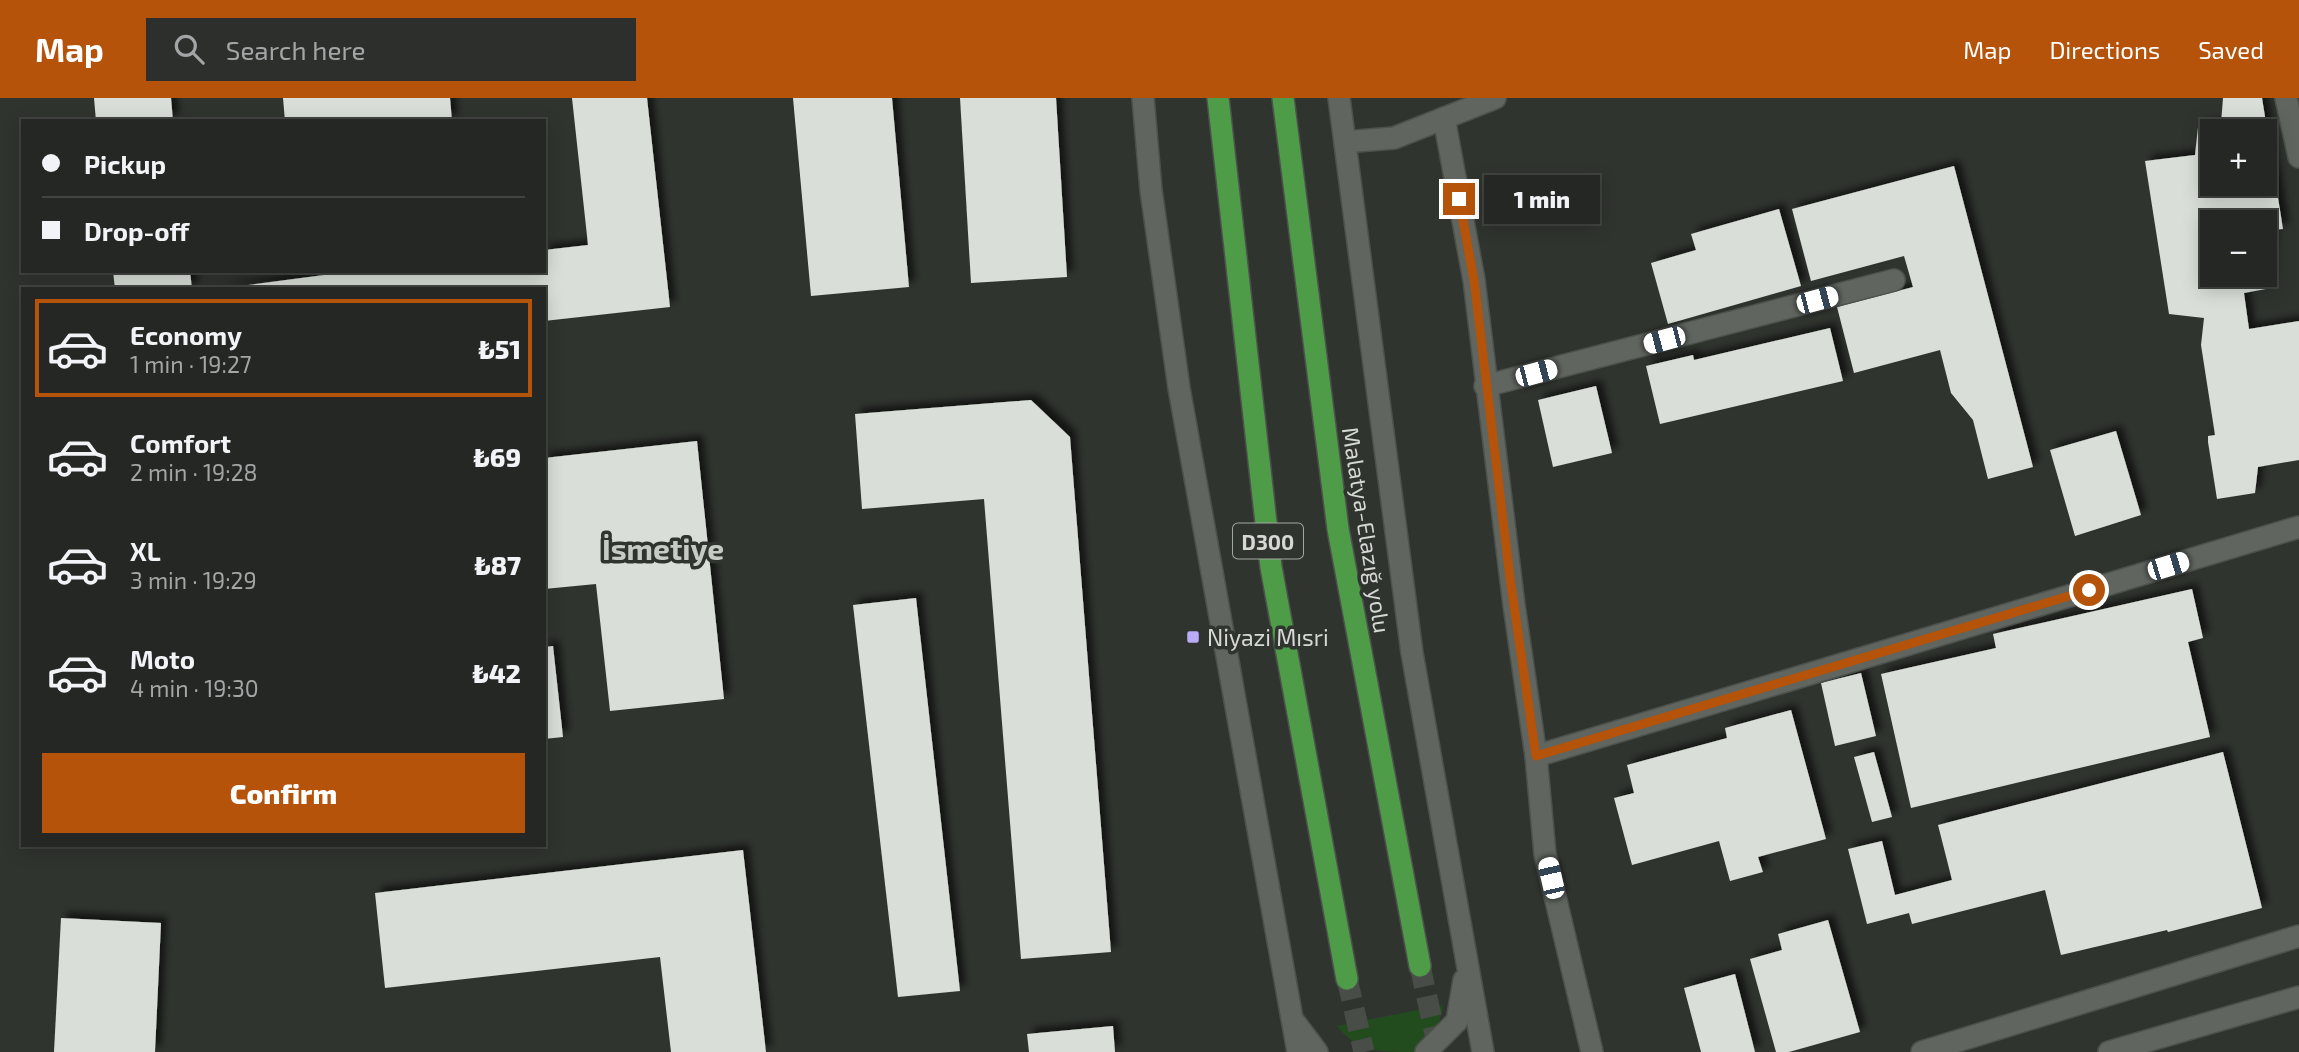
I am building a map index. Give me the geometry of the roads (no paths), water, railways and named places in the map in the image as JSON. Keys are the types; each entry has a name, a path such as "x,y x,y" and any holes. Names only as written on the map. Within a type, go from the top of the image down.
{"highway":[{"name":"D300","path":"1218,98 1271,568 1347,979"},
{"name":"Malatya-Elazığ yolu","path":"1283,98 1338,529 1420,966"}],"main road":[{"path":"1143,98 1151,190 1179,388 1298,1052"},
{"path":"1339,98 1412,653 1483,1052"},
{"path":"1345,142 1394,138 1495,98"},
{"path":"2286,98 2299,157"},
{"path":"1444,118 1474,280 1485,386 1536,756 1545,854 1592,1052"},
{"path":"1485,386 1894,280"},
{"path":"1536,756 2299,527"},
{"path":"1922,1052 2299,936"},
{"path":"1426,1052 1457,1021 1467,967"},
{"path":"2109,1052 2299,997"},
{"path":"1290,1017 1317,1052"}],"tunnel":[{"path":"1420,966 1439,1052"},
{"path":"1347,979 1364,1052"}],"place":[{"name":"Niyazi Mısri","path":"1193,637"}],"district":[{"name":"İsmetiye","path":"663,548"}]}
